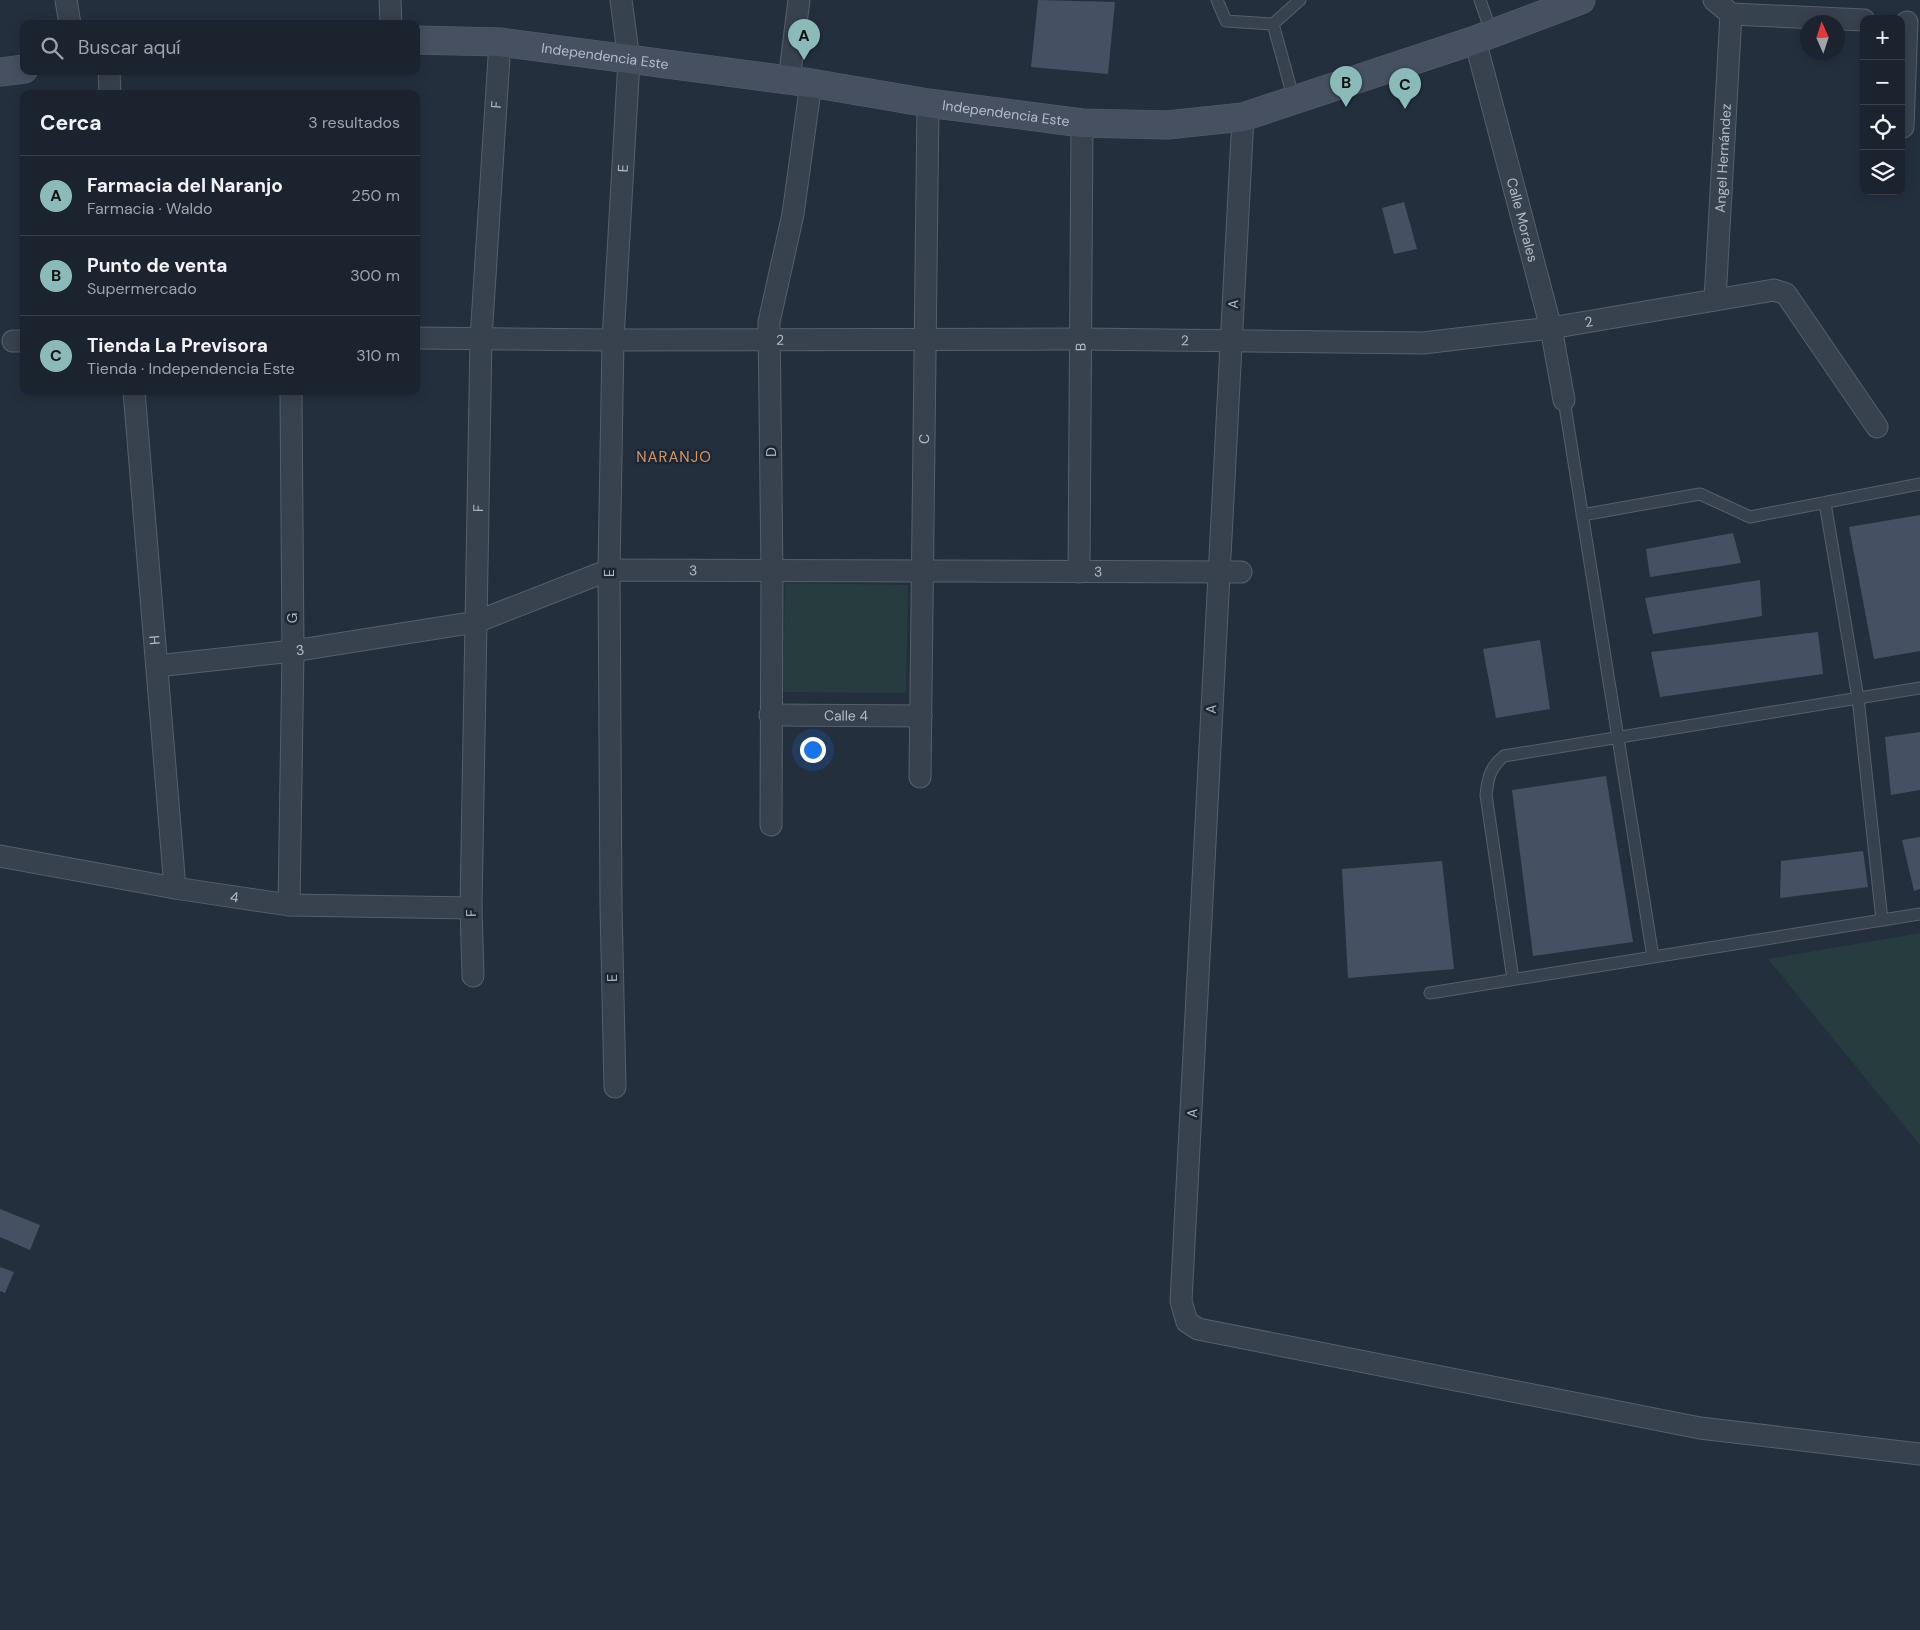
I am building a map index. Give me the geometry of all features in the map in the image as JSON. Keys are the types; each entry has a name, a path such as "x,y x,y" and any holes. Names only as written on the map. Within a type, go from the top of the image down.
{"main road":[{"name":"Independencia Este","path":"420,40 500,42 800,82 928,103 1082,123 1167,125 1243,117 1483,37 1581,0"},
{"path":"0,72 20,70"}],"street":[{"path":"66,0 69,20"},
{"path":"390,0 391,20"},
{"name":"E","path":"615,1087 610,906 609,570 612,340 629,60 621,0"},
{"name":"D","path":"771,825 772,571 769,322 793,214 800,82 798,0"},
{"path":"1714,0 1731,14 1860,20"},
{"name":"Angel Hernández","path":"1715,300 1731,14"},
{"path":"1904,105 1909,22"},
{"name":"Calle Morales","path":"1483,37 1551,328 1564,400"},
{"name":"F","path":"473,976 471,908 481,338 500,42"},
{"path":"109,75 110,90"},
{"name":"C","path":"920,777 928,103"},
{"name":"A","path":"1243,117 1218,572 1182,1301 1183,1312 1187,1322 1198,1329 1700,1428 1920,1454"},
{"name":"B","path":"1080,572 1082,123"},
{"name":"2","path":"420,338 612,340 1082,339 1423,343 1551,328 1774,290 1786,294 1878,427"},
{"name":"H","path":"134,395 175,888"},
{"name":"G","path":"289,905 293,651 291,395"},
{"name":"3","path":"157,666 293,651 476,622 609,570 1242,572"},
{"name":"Calle 4","path":"770,715 921,716"},
{"name":"4","path":"0,856 175,888 289,905 471,908"}],"lane":[{"path":"1217,0 1226,21 1273,24 1300,0"},
{"path":"1480,0 1483,37"},
{"path":"1273,24 1294,100"},
{"path":"1564,400 1653,956"},
{"path":"1582,515 1700,494 1750,517 1920,484"},
{"path":"1825,502 1858,698 1882,920"},
{"path":"1513,979 1486,795 1489,775 1495,763 1504,756 1920,688"},
{"path":"1430,992 1920,914"}],"green space":[{"path":"785,583 908,585 906,693 783,692"},
{"path":"1920,933 1920,1145 1768,959"}],"building":[{"path":"1038,0 1115,2 1108,74 1031,67"},
{"path":"1404,202 1417,249 1394,254 1382,208"},
{"path":"1920,515 1920,651 1874,659 1849,527"},
{"path":"1733,533 1741,563 1650,577 1646,549"},
{"path":"1760,580 1762,616 1653,634 1645,598"},
{"path":"1818,632 1823,674 1660,697 1651,652"},
{"path":"1540,640 1550,709 1496,718 1483,649"},
{"path":"1920,732 1920,790 1891,795 1885,737"},
{"path":"1606,776 1633,942 1533,956 1512,790"},
{"path":"1920,837 1920,889 1914,891 1902,840"},
{"path":"1863,851 1868,887 1780,898 1781,861"},
{"path":"1442,861 1454,969 1348,978 1342,869"},
{"path":"0,1209 40,1225 30,1250 0,1237"},
{"path":"0,1267 14,1272 5,1293 0,1291"}],"place":[{"name":"Farmacia del Naranjo","path":"804,60"},
{"name":"Punto de venta","path":"1346,107"},
{"name":"Tienda La Previsora","path":"1405,109"}],"district":[{"name":"NARANJO","path":"674,457"}]}
